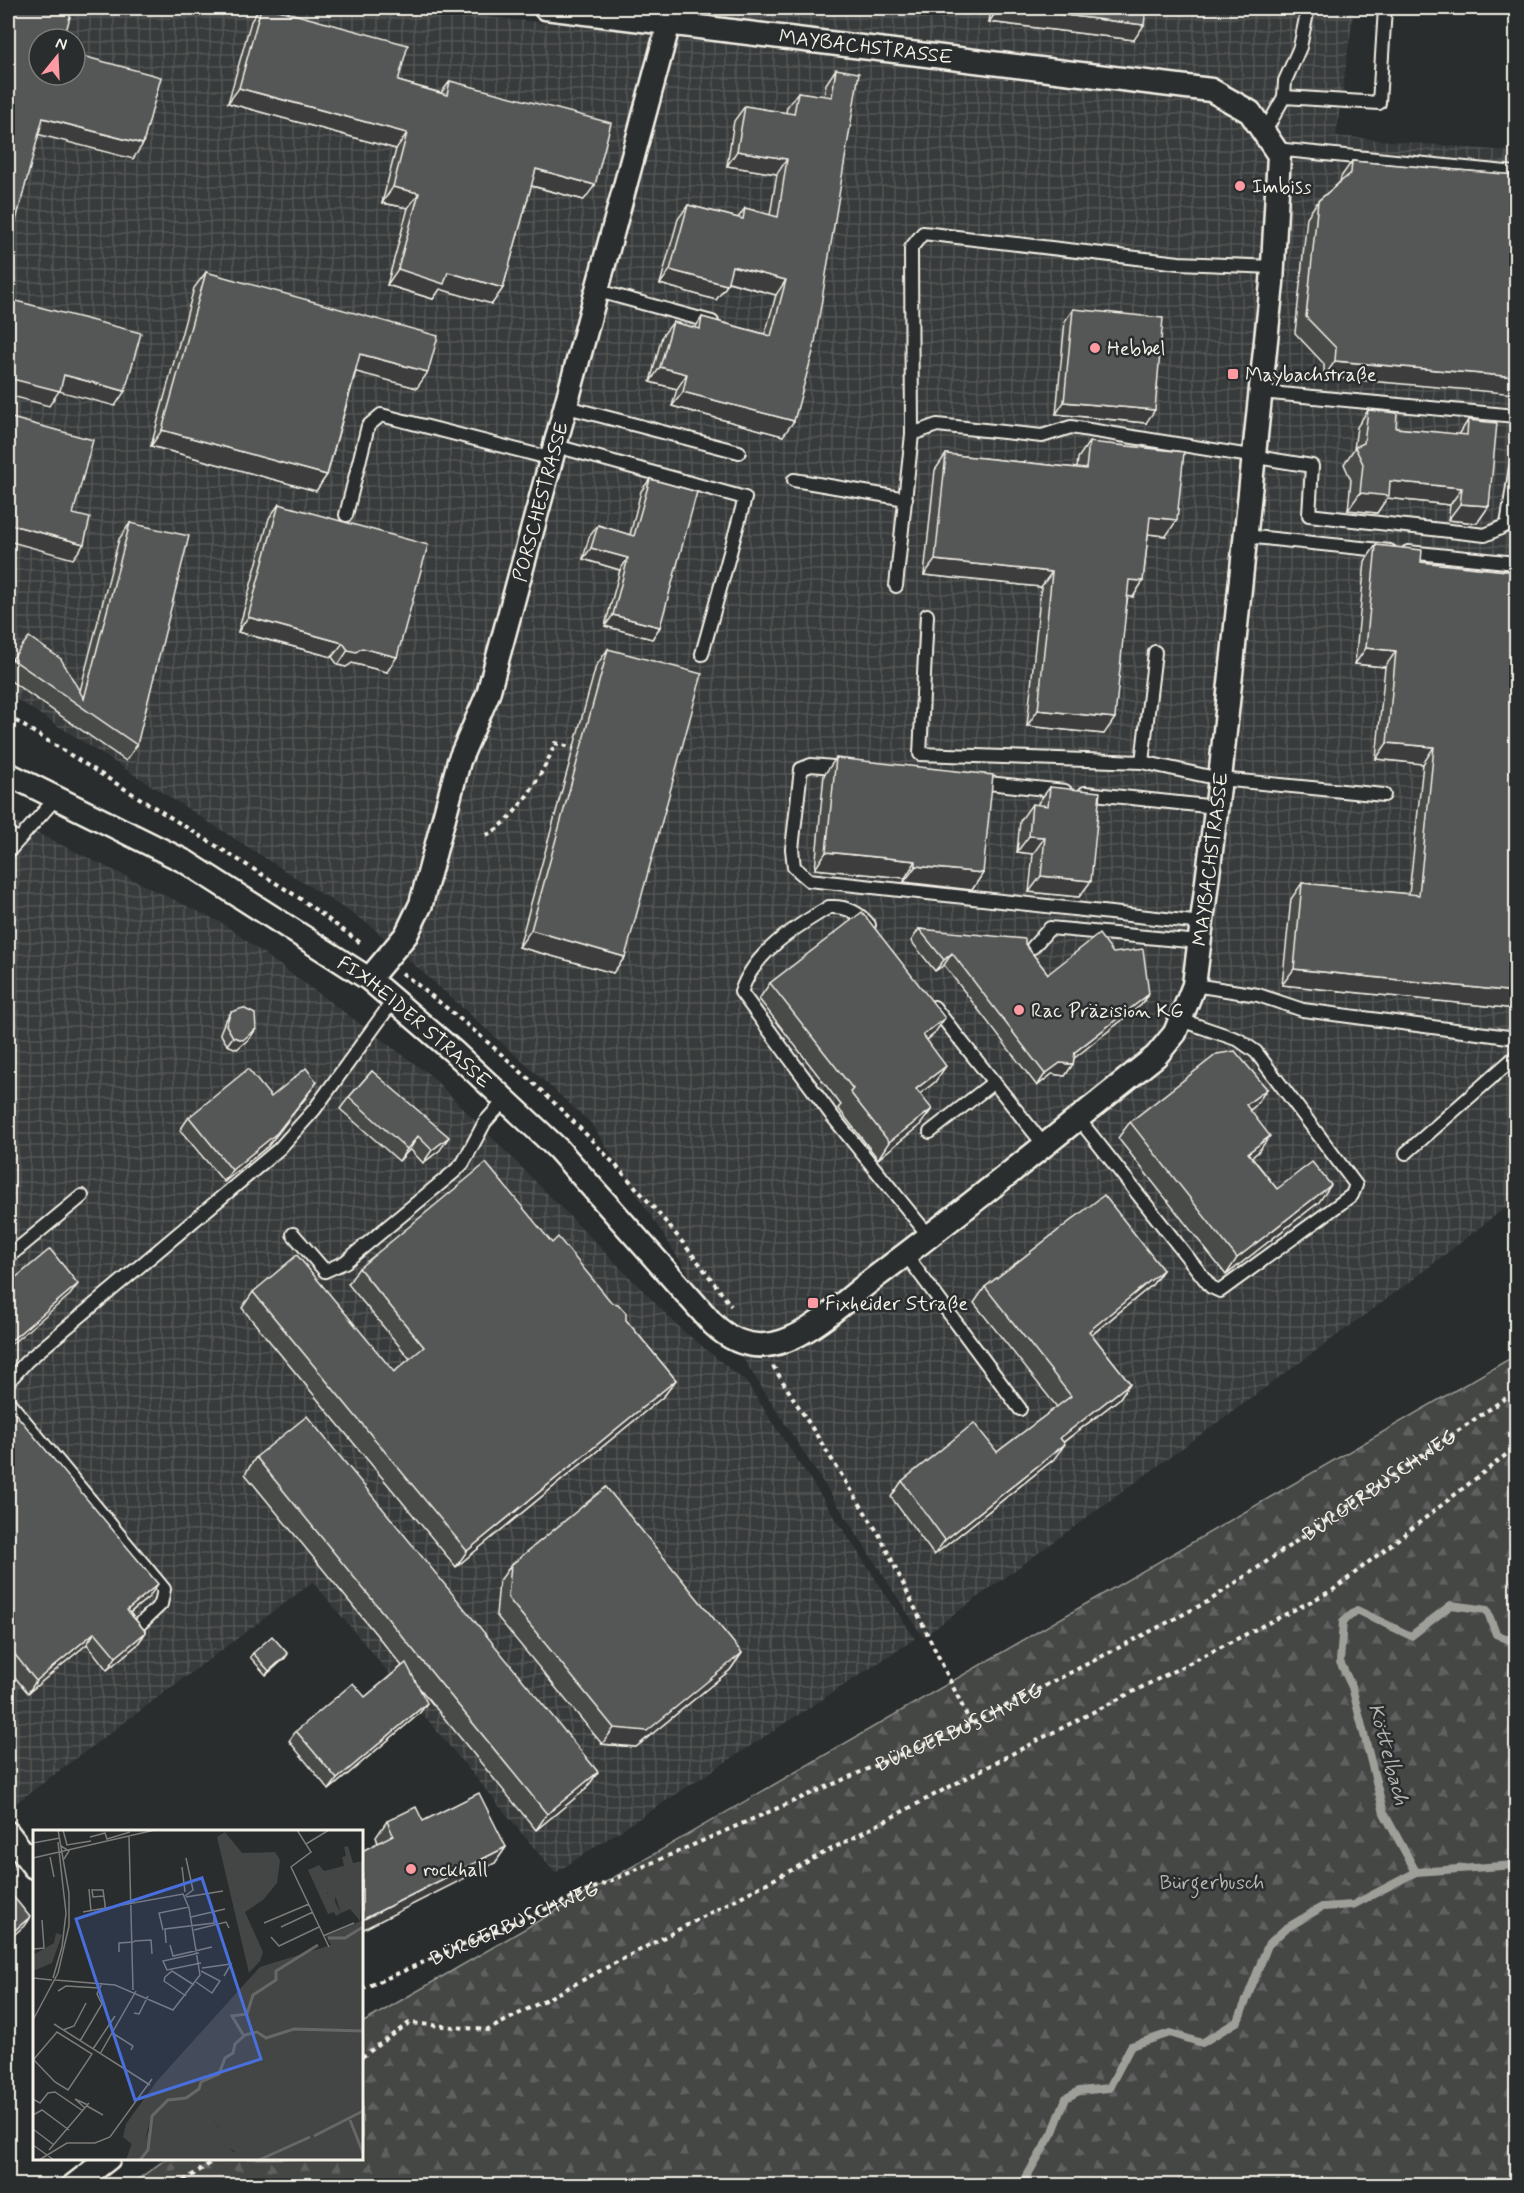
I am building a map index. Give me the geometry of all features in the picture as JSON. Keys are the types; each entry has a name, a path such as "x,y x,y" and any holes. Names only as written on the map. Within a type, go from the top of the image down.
{"street":[{"name":"MAYBACHSTRASSE","path":"545,8 671,15 1211,90 1250,112 1279,155 1273,267 1220,779 1194,985 1181,1020 1175,1033 1156,1056 906,1255 807,1329 783,1342 760,1345"},
{"name":"PORSCHESTRASSE","path":"369,979 406,935 422,903 459,761 488,694 671,15"},
{"name":"FIXHEIDER STRASSE","path":"8,774 57,796 186,862 369,979 454,1052 558,1149 718,1329 735,1341 760,1345"},
{"path":"8,1833 33,1866"},
{"path":"73,2186 107,2160"}],"lane":[{"path":"1308,8 1300,47 1285,81 1284,98 1269,141 1516,173"},
{"path":"1284,98 1379,103 1385,8"},
{"path":"896,586 912,434 911,248 923,233 1179,263 1273,267"},
{"path":"598,291 712,322"},
{"path":"1260,392 1516,416"},
{"path":"567,407 739,452"},
{"path":"346,515 368,426 381,415 554,452 745,498 702,654"},
{"path":"912,434 938,424 1042,436 1071,427 1253,459 1312,466 1309,515 1485,535 1507,525 1516,467"},
{"path":"794,480 906,499"},
{"path":"1245,537 1516,563"},
{"path":"927,615 920,754 1142,762 1220,779 1384,795"},
{"path":"1142,762 1155,652"},
{"path":"859,770 811,765 801,770 792,849 794,867 809,880 1200,933"},
{"path":"966,781 1216,807"},
{"path":"8,852 13,836 57,796"},
{"path":"877,936 855,912 840,907 829,908 769,948 747,977 741,992 833,1117 929,1236"},
{"path":"1033,947 1050,928 1200,933"},
{"path":"1194,985 1258,995 1303,1010 1516,1038"},
{"path":"924,994 1044,1145"},
{"path":"8,1382 27,1361 279,1149 314,1110 393,1001"},
{"path":"1078,1118 1211,1287 1220,1291 1352,1195 1356,1185 1256,1052 1239,1040 1181,1020"},
{"path":"1406,1153 1516,1056"},
{"path":"930,1132 994,1082"},
{"path":"293,1234 326,1271 345,1262 458,1167 485,1122 506,1100"},
{"path":"8,1257 82,1196"},
{"path":"906,1255 1020,1409"},
{"path":"8,1401 164,1589 161,1604 137,1627"}],"path":[{"path":"8,716 298,897 386,961"},
{"path":"486,835 497,831 532,788 550,758 555,743 574,748"},
{"path":"760,1345 880,1536 972,1724"},
{"name":"BÜRGERBUSCHWEG","path":"363,1989 972,1724 1209,1601 1516,1392"},
{"path":"363,2056 409,2023 488,2030 1044,1737 1333,1590 1516,1447"},
{"path":"176,2186 215,2160"}],"shaded area":[{"path":"8,8 389,8 654,33 663,8 1354,8 1336,136 1516,152 1516,1199 1406,1285 923,1637 591,1123 370,925 8,694"},
{"path":"8,819 222,923 430,1075 682,1330 746,1382 915,1639 555,1873 313,1582 8,1809"}],"green space":[{"name":"Bürgerbusch","path":"1516,1355 1516,2185 130,2185 165,2160 363,2160 363,2022"}],"building":[{"path":"8,8 52,8 71,13 67,27 27,27 27,87 87,87 87,57 161,77 143,144 43,118 8,251"},
{"path":"261,8 271,8 408,45 398,81 447,95 450,81 611,123 595,185 536,169 503,288 448,272 444,284 398,269 419,193 393,187 407,133 239,88"},
{"path":"1009,8 1146,8 1144,25"},
{"path":"836,69 859,73 814,348 794,421 683,392 687,374 660,367 673,322 700,329 702,317 771,336 786,280 732,266 727,285 670,270 688,205 743,219 745,208 778,217 787,159 737,151 745,106 794,114 798,92 832,97"},
{"path":"1352,161 1516,175 1516,377 1335,361 1336,348 1306,317 1318,201 1351,173"},
{"path":"206,272 438,336 428,372 360,354 327,475 162,430"},
{"path":"8,299 141,333 125,391 64,375 60,391 8,378"},
{"path":"1073,309 1163,318 1155,410 1064,402"},
{"path":"1368,410 1397,413 1396,428 1467,435 1468,420 1497,423 1489,506 1460,504 1462,488 1390,481 1389,496 1360,493 1363,464 1355,447 1364,443"},
{"path":"8,417 93,440 73,514 90,518 84,544 8,524"},
{"path":"1089,442 1184,452 1177,520 1150,517 1143,581 1129,580 1115,718 1038,710 1052,572 935,560 946,454 1086,469"},
{"path":"650,479 697,492 660,627 613,615 628,558 591,548 598,525 634,536"},
{"path":"279,504 428,545 397,657 362,648 356,652 348,650 343,643 248,617"},
{"path":"130,523 189,536 137,745 12,659 29,637 61,659 84,699"},
{"path":"1376,545 1422,550 1421,562 1516,572 1516,992 1294,969 1302,883 1419,895 1434,747 1387,743 1396,651 1366,648"},
{"path":"608,649 702,674 625,957 531,930"},
{"path":"836,758 993,775 983,873 916,866 916,861 826,852"},
{"path":"1050,787 1100,792 1091,881 1041,876 1045,837 1029,836 1032,804 1048,806"},
{"path":"862,912 945,1018 923,1035 946,1066 916,1089 932,1109 889,1142 850,1092 853,1089 770,983"},
{"path":"919,929 1025,939 1025,944 1048,974 1099,934 1113,953 1143,949 1149,994 1075,1052 1073,1064 1060,1063 1045,1074 952,953 944,960"},
{"path":"243,1008 255,1014 256,1029 243,1040 233,1037 226,1025 231,1012"},
{"path":"1235,1051 1267,1089 1246,1105 1270,1136 1248,1153 1277,1189 1312,1162 1331,1185 1237,1258 1130,1122 1217,1054"},
{"path":"306,1068 317,1082 277,1133 232,1170 189,1117 248,1069 271,1097"},
{"path":"372,1071 449,1137 432,1150 418,1136 407,1149 349,1097"},
{"path":"486,1163 552,1243 558,1237 612,1303 618,1304 626,1313 626,1320 676,1380 467,1551 253,1292 297,1255 394,1372 424,1347 359,1268"},
{"path":"1104,1195 1163,1270 1089,1331 1130,1383 1060,1438 1065,1444 945,1540 902,1481 974,1423 997,1452 1071,1396 985,1287"},
{"path":"50,1249 78,1284 8,1343 8,1284"},
{"path":"8,1406 158,1584 127,1610 146,1632 116,1657 95,1632 36,1681 8,1646"},
{"path":"307,1416 598,1772 547,1814 256,1457"},
{"path":"606,1487 742,1653 647,1731 614,1728 508,1598 511,1565"},
{"path":"272,1636 288,1654 269,1671 253,1653"},
{"path":"406,1663 427,1703 337,1779 296,1731 353,1683 365,1697"},
{"path":"479,1793 506,1847 363,1919 363,1850 393,1835 387,1821 416,1807 423,1821"},
{"path":"8,1890 30,1917 8,1936"}],"waterway":[{"name":"Köttelbach","path":"1021,2186 1053,2132 1066,2098 1079,2091 1109,2088 1131,2046 1170,2033 1202,2043 1238,2021 1268,1945 1285,1929 1322,1907 1353,1905 1416,1872 1384,1813 1352,1687 1340,1662 1343,1622 1357,1610 1411,1636 1451,1605 1487,1610 1496,1634 1516,1643"},
{"path":"1416,1872 1516,1865"},
{"name":"Köttelbach","path":"958,2186 965,2182 974,2186"}],"place":[{"name":"Imbiss","path":"1240,186"},
{"name":"Hebbel","path":"1095,348"},
{"name":"Maybachstraße","path":"1233,374"},
{"name":"Rac Präzision KG","path":"1019,1010"},
{"name":"Fixheider Straße","path":"813,1303"},
{"name":"rockhall","path":"411,1869"}]}
